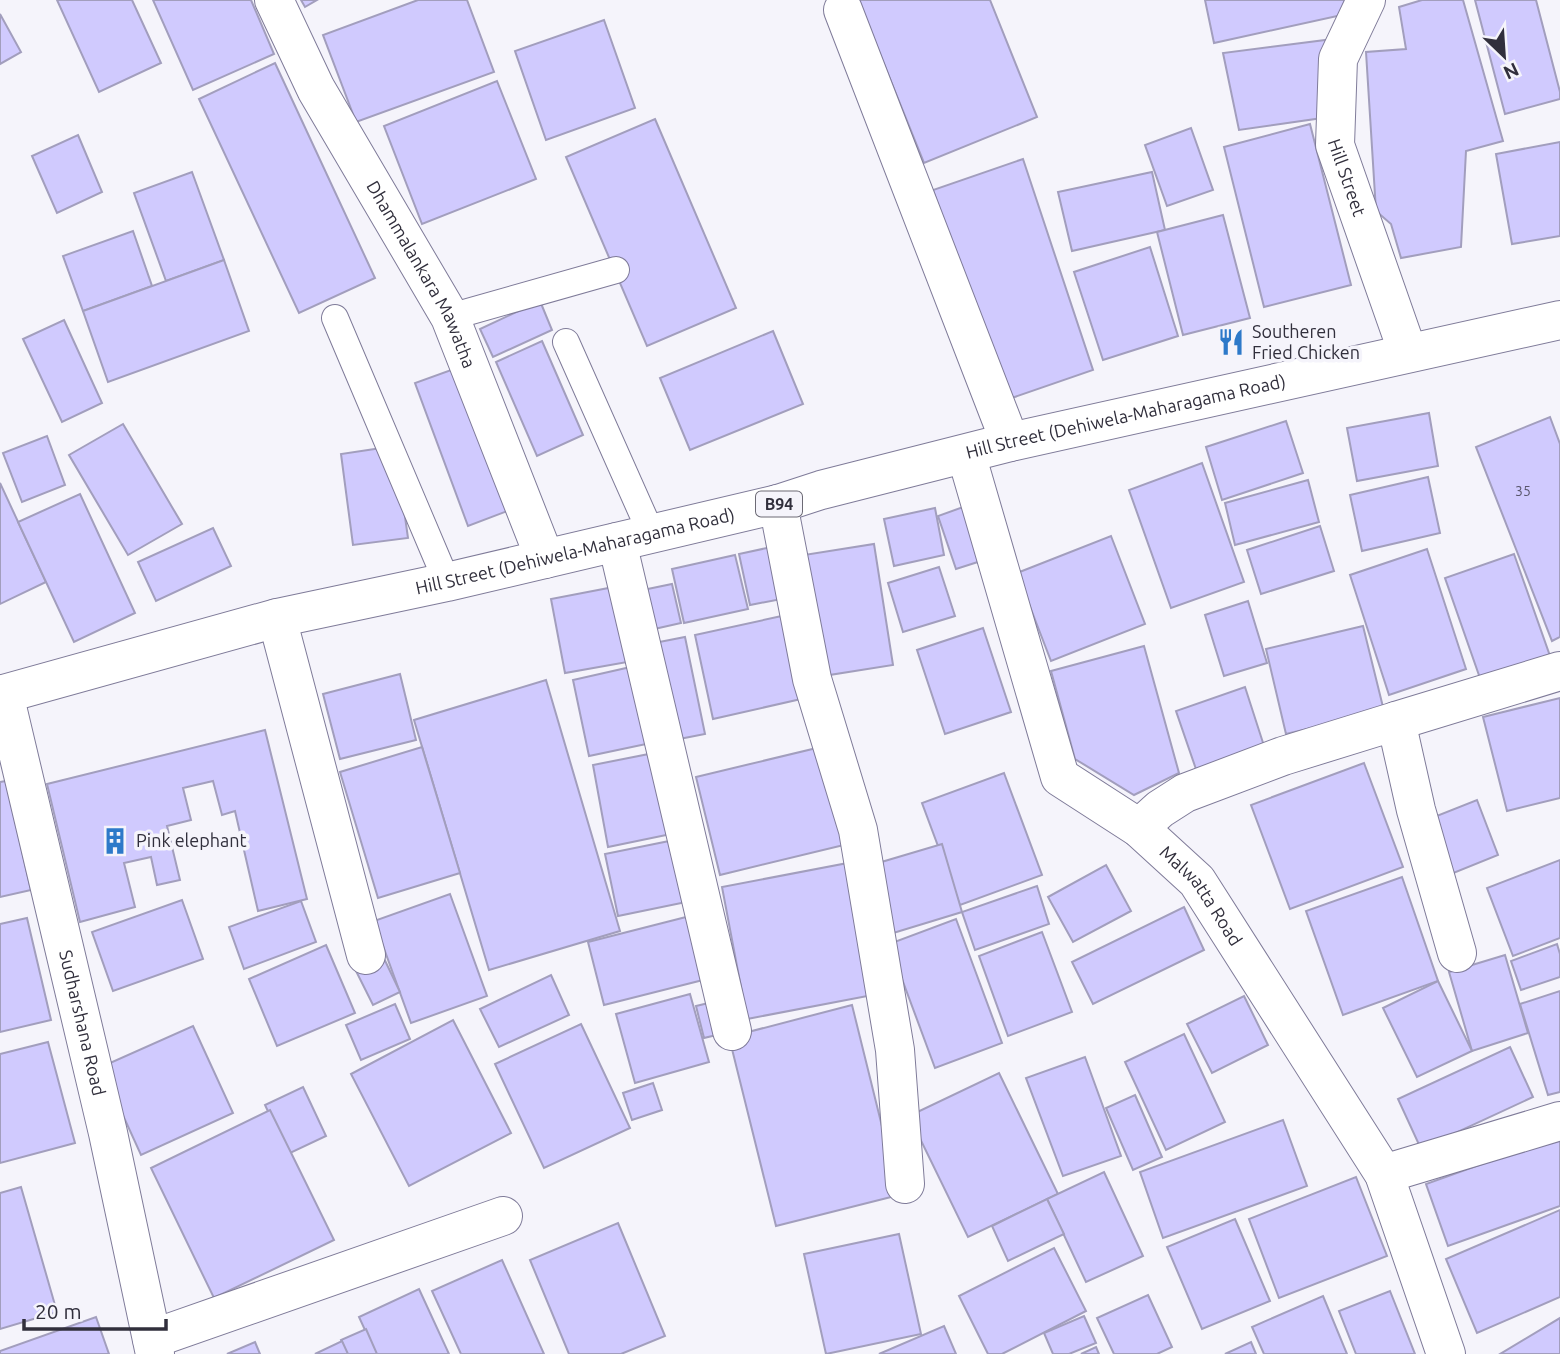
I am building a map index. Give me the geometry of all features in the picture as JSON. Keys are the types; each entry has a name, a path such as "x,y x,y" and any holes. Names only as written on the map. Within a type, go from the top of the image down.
{"street":[{"name":"Dhammalankara Mawatha","path":"274,0 316,89 450,317 545,559"},
{"name":"Hill Street","path":"1366,0 1338,60 1335,145 1408,353"},
{"path":"843,10 1010,442"},
{"name":"Hill Street (Dehiwela-Maharagama Road)","path":"2,694 277,618 447,582 778,504 821,490 1010,442 1560,320"},
{"name":"Malwatta Road","path":"966,454 1060,777 1139,828 1198,881 1384,1174 1446,1354"},
{"path":"778,504 812,679 858,830 895,1050 905,1184"},
{"path":"634,538 732,1031"},
{"path":"277,618 366,955"},
{"path":"1139,828 1185,793 1283,757 1560,671"},
{"name":"Sudharshana Road","path":"2,694 108,1133 154,1347"},
{"path":"1396,721 1416,810 1457,953"},
{"path":"1384,1174 1560,1121"},
{"path":"154,1347 503,1216"}],"lane":[{"path":"450,317 616,270"},
{"path":"335,318 447,582"},
{"path":"566,342 634,538"}],"building":[{"path":"57,0 132,0 161,63 99,92"},
{"path":"153,0 251,0 274,54 193,90"},
{"path":"301,0 317,0 305,7"},
{"path":"418,0 467,0 494,72 356,122 323,35"},
{"path":"858,0 990,0 1037,117 924,163"},
{"path":"1205,0 1349,0 1351,13 1214,43"},
{"path":"1422,0 1463,0 1503,141 1466,151 1461,247 1401,258 1391,224 1376,211 1366,52 1406,49 1399,7"},
{"path":"1475,0 1536,0 1560,99 1505,114"},
{"path":"0,14 21,52 0,64"},
{"path":"604,20 635,108 546,140 515,51"},
{"path":"1349,37 1336,116 1239,130 1223,53"},
{"path":"275,63 375,278 299,313 199,99"},
{"path":"497,81 536,179 422,224 384,126"},
{"path":"655,119 736,308 647,346 566,157"},
{"path":"1310,124 1351,285 1264,307 1224,147"},
{"path":"1191,128 1213,190 1167,206 1145,145"},
{"path":"78,135 102,192 57,213 32,156"},
{"path":"1560,142 1560,236 1512,244 1496,154"},
{"path":"1023,159 1093,370 1003,401 933,190"},
{"path":"192,172 224,260 166,281 134,193"},
{"path":"1152,172 1165,230 1072,251 1058,192"},
{"path":"1223,215 1250,318 1183,335 1157,232"},
{"path":"133,231 152,286 83,311 63,256"},
{"path":"1150,247 1178,336 1103,360 1074,272"},
{"path":"224,260 249,331 108,382 83,311"},
{"path":"540,301 552,330 493,357 480,329"},
{"path":"64,320 102,403 62,422 23,339"},
{"path":"773,331 803,404 690,450 660,378"},
{"path":"542,341 583,435 537,456 496,362"},
{"path":"465,365 518,507 468,526 415,383"},
{"path":"1429,413 1438,466 1357,481 1347,428"},
{"path":"1550,417 1560,444 1560,637 1552,641 1476,447"},
{"path":"1286,421 1303,473 1222,500 1206,447"},
{"path":"123,424 182,524 128,555 69,455"},
{"path":"47,436 65,485 22,502 3,453"},
{"path":"395,446 408,538 353,545 341,454"},
{"path":"1202,463 1244,582 1171,608 1129,490"},
{"path":"1428,477 1440,533 1362,551 1350,495"},
{"path":"1308,480 1319,522 1235,545 1225,503"},
{"path":"0,483 46,582 0,604"},
{"path":"80,494 135,613 74,642 18,522"},
{"path":"966,506 984,560 956,569 938,516"},
{"path":"935,508 944,555 894,566 884,519"},
{"path":"1320,526 1334,571 1261,594 1247,550"},
{"path":"213,528 231,566 156,601 138,562"},
{"path":"1111,536 1145,624 1051,661 1017,573"},
{"path":"874,544 893,665 823,676 804,555"},
{"path":"781,545 792,597 750,605 739,554"},
{"path":"1427,549 1466,669 1389,695 1350,575"},
{"path":"1514,554 1550,656 1481,681 1445,578"},
{"path":"735,555 748,609 684,623 672,569"},
{"path":"939,567 955,616 903,632 888,583"},
{"path":"672,584 681,623 641,632 633,592"},
{"path":"619,586 633,661 565,673 551,599"},
{"path":"1248,601 1267,663 1224,676 1205,615"},
{"path":"791,614 810,697 713,719 695,635"},
{"path":"1363,626 1384,711 1286,734 1266,649"},
{"path":"983,628 1011,712 945,734 917,650"},
{"path":"685,637 705,734 669,741 649,644"},
{"path":"1144,646 1179,773 1134,795 1075,759 1051,671"},
{"path":"635,666 651,743 589,756 573,680"},
{"path":"400,674 416,740 340,759 323,694"},
{"path":"546,680 620,931 489,970 414,720"},
{"path":"1245,687 1266,752 1198,775 1176,711"},
{"path":"1560,698 1560,798 1507,811 1483,717"},
{"name":"Pink elephant","path":"265,730 307,899 258,911 235,811 222,815 213,781 183,788 191,820 167,826 180,880 157,885 151,857 124,863 135,907 80,922 47,784"},
{"path":"825,746 848,844 720,875 696,777"},
{"path":"422,747 460,873 378,898 340,772"},
{"path":"659,752 676,833 608,847 593,765"},
{"path":"1364,763 1403,867 1290,909 1251,805"},
{"path":"1004,773 1042,875 960,905 922,803"},
{"path":"6,781 31,890 0,897 0,782"},
{"path":"1477,800 1498,855 1451,874 1429,819"},
{"path":"684,838 696,900 618,916 605,854"},
{"path":"942,844 962,912 890,934 868,866"},
{"path":"1560,860 1560,938 1513,956 1487,888"},
{"path":"853,862 878,994 747,1019 722,887"},
{"path":"1106,865 1131,911 1073,942 1048,897"},
{"path":"1402,877 1438,981 1343,1015 1306,911"},
{"path":"1037,886 1049,924 975,950 962,912"},
{"path":"450,894 487,996 411,1023 374,921"},
{"path":"182,900 203,959 113,991 92,932"},
{"path":"301,901 316,942 244,969 229,927"},
{"path":"1184,907 1204,950 1093,1004 1072,962"},
{"path":"690,916 707,979 604,1005 588,942"},
{"path":"27,918 51,1020 0,1032 0,924"},
{"path":"956,919 1002,1043 935,1068 889,944"},
{"path":"1042,932 1072,1012 1008,1036 979,956"},
{"path":"1557,944 1560,977 1521,990 1511,961"},
{"path":"326,945 355,1013 277,1046 249,979"},
{"path":"380,950 400,992 373,1005 352,963"},
{"path":"1505,955 1528,1033 1472,1051 1449,972"},
{"path":"551,975 569,1015 499,1047 480,1009"},
{"path":"1438,981 1472,1051 1417,1077 1383,1008"},
{"path":"1560,991 1560,1092 1548,1095 1520,1004"},
{"path":"690,994 709,1062 635,1083 616,1014"},
{"path":"1244,996 1268,1045 1212,1073 1187,1024"},
{"path":"721,1000 729,1032 704,1038 696,1006"},
{"path":"395,1004 410,1039 361,1060 346,1025"},
{"path":"852,1005 899,1195 776,1226 729,1037"},
{"path":"453,1020 511,1133 409,1186 351,1074"},
{"path":"581,1024 630,1128 544,1168 495,1064"},
{"path":"193,1026 233,1113 141,1155 101,1067"},
{"path":"1184,1034 1225,1122 1166,1150 1125,1062"},
{"path":"48,1042 75,1143 0,1163 0,1054"},
{"path":"1510,1047 1533,1097 1421,1149 1398,1099"},
{"path":"1085,1057 1121,1156 1063,1176 1026,1078"},
{"path":"999,1073 1058,1194 968,1237 909,1116"},
{"path":"653,1083 662,1110 632,1120 623,1093"},
{"path":"303,1087 326,1136 288,1154 265,1105"},
{"path":"1135,1095 1162,1157 1133,1170 1106,1108"},
{"path":"270,1110 334,1240 214,1298 151,1168"},
{"path":"1283,1120 1307,1186 1163,1238 1140,1172"},
{"path":"1560,1136 1560,1206 1448,1246 1426,1184"},
{"path":"1104,1172 1143,1256 1086,1282 1047,1199"},
{"path":"1356,1177 1387,1256 1279,1298 1249,1219"},
{"path":"21,1187 57,1312 0,1329 0,1193"},
{"path":"1047,1199 1064,1234 1008,1261 992,1226"},
{"path":"1560,1210 1560,1297 1477,1333 1446,1259"},
{"path":"1235,1219 1270,1301 1202,1329 1167,1247"},
{"path":"618,1223 665,1336 621,1354 569,1354 530,1260"},
{"path":"899,1234 921,1334 826,1354 804,1254"},
{"path":"1054,1248 1086,1311 1002,1354 988,1354 959,1296"},
{"path":"502,1260 544,1354 461,1354 432,1291"},
{"path":"419,1289 449,1354 376,1354 359,1317"},
{"path":"1390,1291 1415,1354 1356,1354 1339,1311"},
{"path":"1148,1295 1172,1347 1157,1354 1114,1354 1097,1318"},
{"path":"1323,1296 1347,1354 1264,1354 1252,1327"},
{"path":"1084,1316 1096,1343 1069,1354 1053,1354 1044,1333"},
{"path":"96,1317 109,1354 0,1354 0,1351"},
{"path":"1560,1318 1560,1354 1500,1354"},
{"path":"944,1326 956,1354 879,1354"},
{"path":"366,1329 377,1354 347,1354 341,1340"},
{"path":"342,1341 348,1354 315,1354"},
{"path":"255,1342 260,1354 227,1354"},
{"path":"1251,1342 1256,1354 1225,1354"},
{"path":"1096,1347 1099,1354 1081,1354"}],"place":[{"name":"Southeren Fried Chicken","path":"1231,342"},
{"name":"Pink elephant","path":"115,841"}]}
